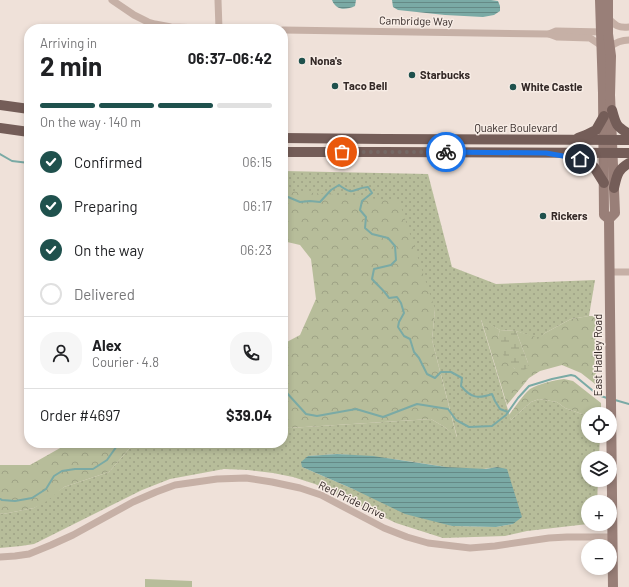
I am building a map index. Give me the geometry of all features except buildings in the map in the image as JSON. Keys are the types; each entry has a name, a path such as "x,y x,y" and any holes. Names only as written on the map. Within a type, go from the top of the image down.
{"main road":[{"path":"0,104 24,108"},
{"path":"573,140 596,130 608,113 619,127 629,134"},
{"path":"0,128 24,131"},
{"name":"Quaker Boulevard","path":"288,138 629,140"},
{"path":"288,152 629,153"},
{"path":"546,153 587,161 594,166 604,183"},
{"path":"614,188 618,174 622,167 629,164"}],"street":[{"path":"112,0 134,15 155,24"},
{"path":"218,0 218,24"},
{"name":"East Hadley Road","path":"600,0 606,46 611,56 608,113 608,153 604,183 604,215 609,219"},
{"name":"East Hadley Road","path":"604,32 608,18 608,0"},
{"path":"608,18 619,27 629,28"},
{"name":"Cambridge Way","path":"288,30 549,34 557,37 590,38 606,46"},
{"name":"Cambridge Way","path":"549,34 556,31 604,32"},
{"path":"606,46 622,40 629,40"},
{"name":"East Hadley Road","path":"608,153 614,188 615,213 609,219 613,587"},
{"path":"610,272 629,272"},
{"name":"Red Pride Drive","path":"0,557 29,554 73,536 133,502 175,485 217,479 246,478 300,488 322,495 384,528 428,543 470,548 549,538 612,537"}],"green space":[{"path":"288,171 428,174 452,267 496,284 595,280 589,316 571,319 545,333 539,339 516,331 500,330 481,320 511,420 531,402 539,399 557,402 565,408 581,414 581,443 600,443 599,451 581,451 581,487 598,487 597,495 581,495 581,525 527,531 505,536 443,538 396,523 315,484 293,477 248,470 224,469 170,479 142,490 34,544 0,548 0,513 3,514 34,508 64,487 109,472 130,448 288,448 288,428 431,419 457,437 432,340 435,309 288,196","holes":["337,454 395,459 466,469 487,469 497,467 513,524 496,527 452,526 353,489 302,467 308,456"]},
{"path":"288,190 399,201 435,309 432,340 457,438 446,428 431,419 288,428 288,341 300,335 316,299 311,259 300,245 288,242"},
{"path":"597,316 594,372 600,377 599,387 581,373 562,365 540,371 529,378 507,405 481,319 500,330 498,336 515,369 528,363 516,331 539,338 545,333 571,319"},
{"path":"500,330 516,331 528,363 528,368 524,370 515,369 506,360 501,350 498,336"},
{"path":"564,379 573,381 601,403 601,407 581,407 581,414 565,408 557,402 539,399 531,402 511,420 509,415 530,389 537,385"},
{"path":"60,448 130,448 109,472 64,487 47,501 34,508 3,514 0,513 0,465 30,465"},
{"path":"145,579 192,581 192,587 145,587"}],"water":[{"path":"332,0 356,0 355,6 342,9 336,6"},
{"path":"392,0 491,0 498,1 500,11 494,15 483,17 445,15 398,10 393,7"},
{"path":"337,454 373,456 446,467 486,469 497,467 507,469 522,517 513,524 496,527 452,526 405,514 302,467 301,462 308,456"}],"waterway":[{"path":"0,154 12,161 24,162"},
{"path":"288,197 300,202 320,202 331,190 339,185 348,191 368,187 372,193 362,201 360,210 366,217 365,228 372,234 388,238 395,246 396,260 391,265 374,269 372,279 389,298 397,297 401,303 404,313 398,327 404,336 410,339 414,352 419,358 427,374 435,378 441,372 451,372 462,378 461,386 468,393 479,397 492,394 500,409 508,412"},
{"path":"288,394 306,414 317,416 356,409 383,417 417,404 448,409 456,420 469,427 492,426 506,415 529,386 571,375 575,376 598,395 607,398"},
{"path":"615,400 629,404"},
{"path":"0,499 15,501 32,498 46,489 54,476 62,471 93,469 107,460 115,448"}],"way so far":[{"path":"342,152 446,152"}],"place":[{"name":"Nona's","path":"302,61"},
{"name":"Starbucks","path":"412,75"},
{"name":"Taco Bell","path":"335,86"},
{"name":"White Castle","path":"513,87"},
{"name":"Rickers","path":"543,216"}],"route":[{"path":"446,152 546,153 580,159"}]}
